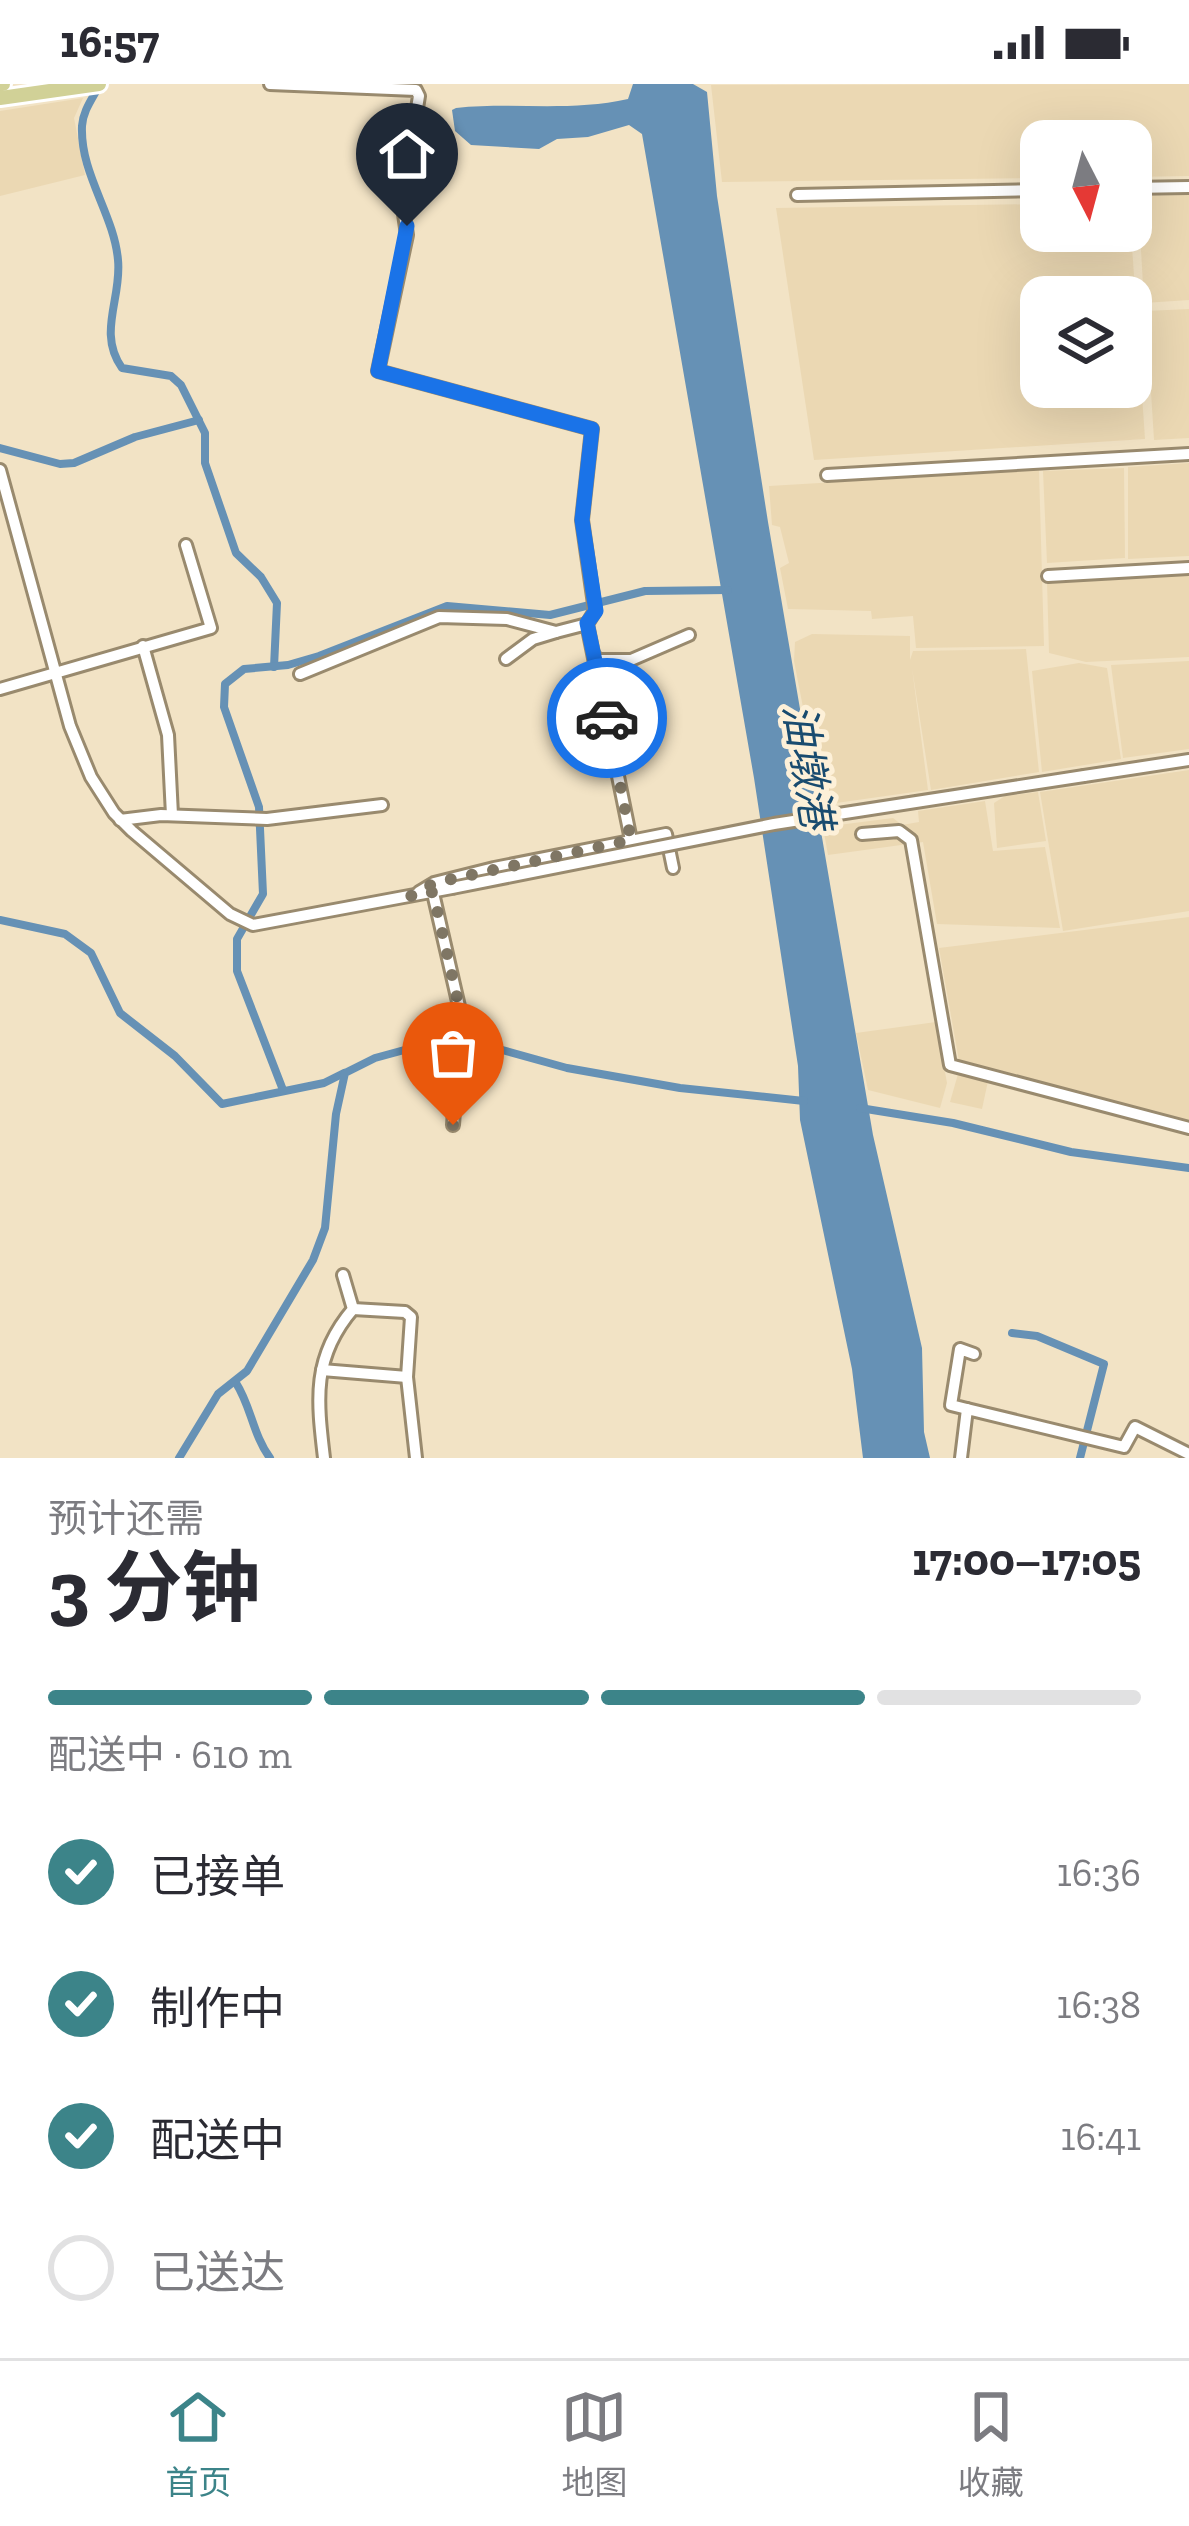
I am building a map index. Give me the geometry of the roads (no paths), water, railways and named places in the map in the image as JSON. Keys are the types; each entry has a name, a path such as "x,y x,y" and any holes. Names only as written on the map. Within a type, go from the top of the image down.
{"main road":[{"path":"0,98 99,84"}],"street":[{"path":"270,84 416,90 401,212 407,235 378,371 592,429 582,520 596,611 587,623 533,639 506,659"},
{"path":"1152,188 1189,187"},
{"path":"797,195 1020,190"},
{"path":"827,475 1189,454"},
{"path":"0,470 76,743 100,791 121,820 239,921 253,925 774,824 1189,760"},
{"path":"0,524 16,522"},
{"path":"0,689 211,628 185,545"},
{"path":"1048,576 1189,568"},
{"path":"300,674 439,617 507,619 556,632"},
{"path":"587,623 631,840"},
{"path":"595,656 597,660 631,660 689,635"},
{"path":"143,646 168,735 172,815"},
{"path":"121,820 172,815 252,820 382,805"},
{"path":"862,834 899,831 911,841 950,1065 1189,1128"},
{"path":"411,896 434,883 666,834 673,868"},
{"path":"433,892 461,1026 453,1125"},
{"path":"343,1275 353,1309"},
{"path":"324,1458 317,1391 334,1330 353,1309"},
{"path":"353,1309 405,1312 411,1317 407,1377 416,1458"},
{"path":"974,1354 960,1349 951,1405 1124,1447 1135,1427 1189,1454"},
{"path":"322,1370 407,1377"},
{"path":"961,1458 967,1409"}],"water":[{"name":"油墩港","path":"633,84 693,84 707,92 717,196 768,522 873,1135 922,1348 924,1432 930,1458 863,1458 852,1369 800,1120 798,1066 754,778 642,134 629,125 588,137 557,139 539,149 471,145 455,131 452,110 456,108 607,103 628,99"}],"waterway":[{"path":"100,84 82,126 86,161 118,260 111,342 122,368 171,376 181,385 205,433 205,463 236,553 261,577 277,603 274,667"},
{"path":"0,448 60,464 74,463 135,437 199,420"},
{"path":"283,1090 237,971 237,939 263,894 259,807 224,707 225,684 244,669 319,656 447,606 550,615 645,591 728,590"},
{"path":"0,920 65,934 91,953 120,1013 175,1056 222,1104 324,1083 344,1073"},
{"path":"179,1458 218,1394 247,1371 313,1260 325,1228 336,1114 345,1073 408,1049 477,1043 567,1068 680,1088 804,1101"},
{"path":"860,1108 953,1123 1071,1152 1189,1168"},
{"path":"1012,1333 1037,1336 1104,1364 1080,1458"},
{"path":"236,1383 270,1458"}]}
